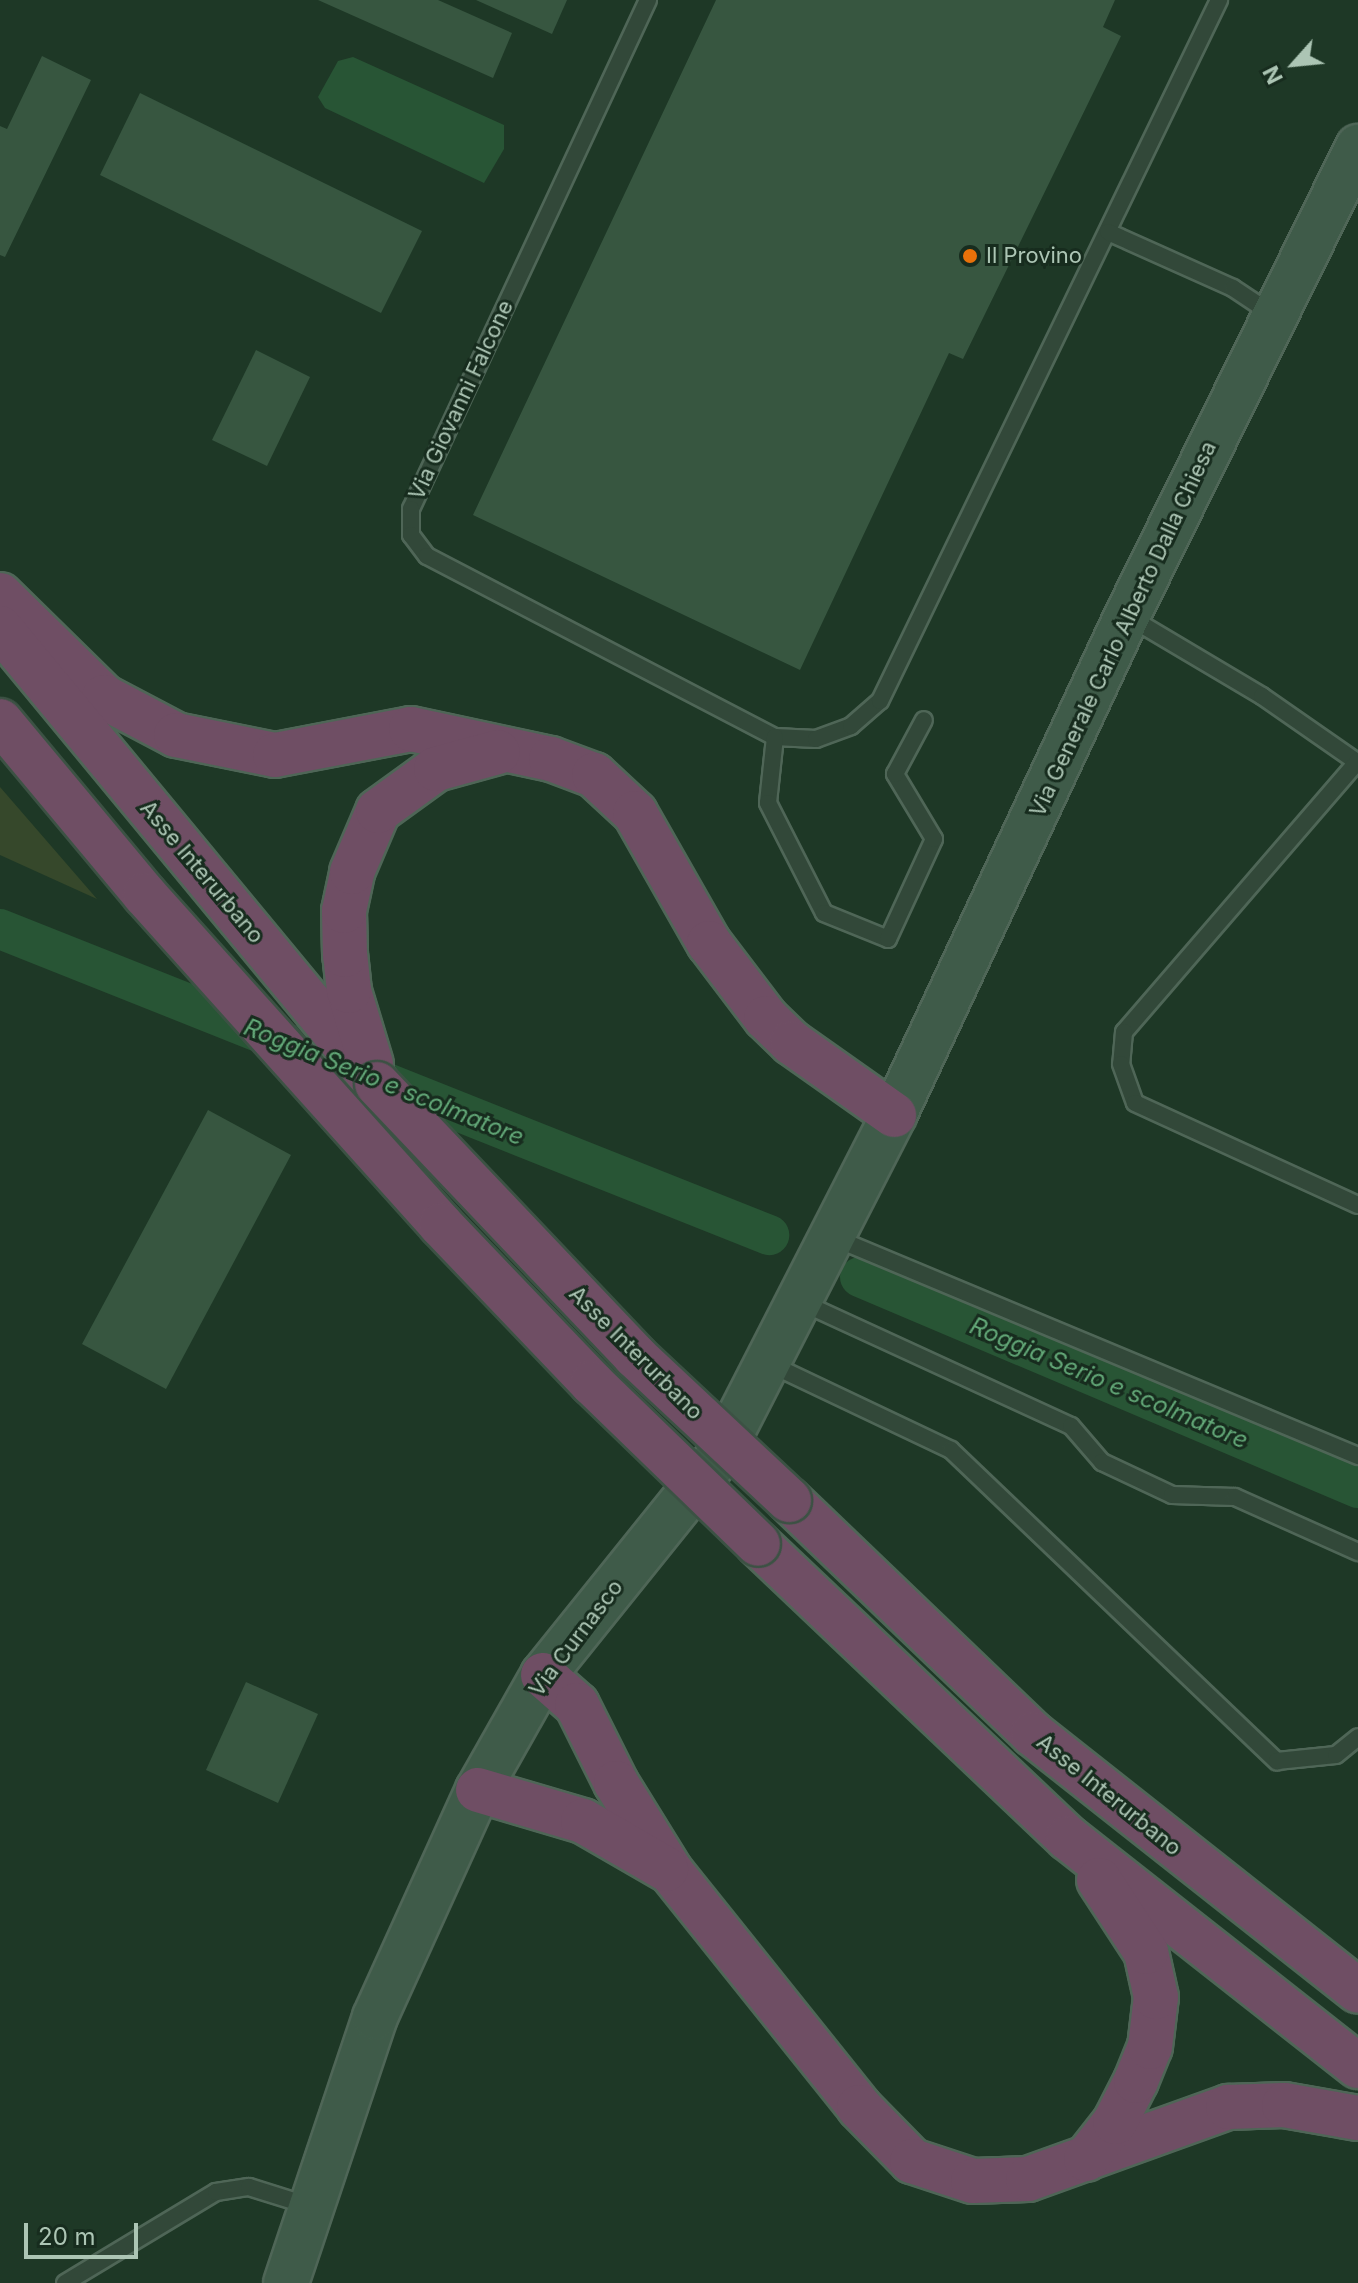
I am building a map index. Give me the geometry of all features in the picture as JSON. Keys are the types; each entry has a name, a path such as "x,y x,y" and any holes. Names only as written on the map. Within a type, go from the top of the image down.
{"highway":[{"path":"0,595 104,697 176,735 275,755 411,729 566,764 594,775 616,791 649,833 709,943 766,1018 792,1043 894,1115"},
{"name":"Asse Interurbano","path":"0,628 377,1084 635,1356 1033,1734 1358,1991"},
{"path":"0,721 145,895 441,1225 592,1383 1068,1838 1358,2066"},
{"path":"377,1084 349,991 344,911 352,872 378,811 436,769 504,750"},
{"path":"543,1675 577,1705 616,1783 671,1872 859,2107 912,2161 973,2181 1028,2179 1228,2107 1284,2105 1358,2118"},
{"path":"478,1790 583,1821 671,1872"},
{"path":"1068,1838 1127,1916 1146,1952 1156,1997 1150,2047 1136,2081 1115,2122 1086,2159"}],"street":[{"name":"Via Generale Carlo Alberto Dalla Chiesa","path":"894,1115 1127,616 1358,147"},
{"name":"Via Curnasco","path":"286,2283 375,2017 478,1790 543,1675 720,1455 796,1299 894,1115"}],"lane":[{"name":"Via Giovanni Falcone","path":"648,0 411,509 411,535 427,556 775,737 816,739 851,726 880,701 1108,232"},
{"path":"1219,0 1108,232 1233,288 1274,314"},
{"path":"1127,616 1262,696 1358,762 1124,1032 1121,1064 1135,1103 1358,1205"},
{"path":"775,737 768,803 824,913 888,939 934,839 895,774 924,720"},
{"path":"830,1236 1358,1456"},
{"path":"796,1299 1071,1426 1102,1462 1172,1495 1235,1497 1358,1552"},
{"path":"767,1362 951,1450 1277,1761 1336,1755 1358,1737"},
{"path":"65,2283 216,2192 249,2187 311,2207"}],"shaded area":[{"path":"353,57 504,125 504,149 484,183 325,108 318,97 338,61"},
{"path":"0,787 97,899 0,855"}],"building":[{"path":"318,0 438,0 512,33 493,78"},
{"path":"476,0 567,0 552,34"},
{"path":"716,0 1115,0 1103,27 1121,36 963,359 949,353 800,670 473,515"},
{"path":"42,56 91,80 5,257 0,255 0,126 7,129"},
{"path":"140,93 422,231 381,313 100,175"},
{"path":"256,350 310,377 267,466 212,440"},
{"path":"208,1110 291,1155 166,1389 82,1344"},
{"path":"246,1682 318,1714 278,1803 206,1770"}],"waterway":[{"name":"Roggia Serio e scolmatore","path":"0,929 769,1235"},
{"name":"Roggia Serio e scolmatore","path":"860,1277 1358,1488"}],"place":[{"name":"Il Provino","path":"970,256"}]}
